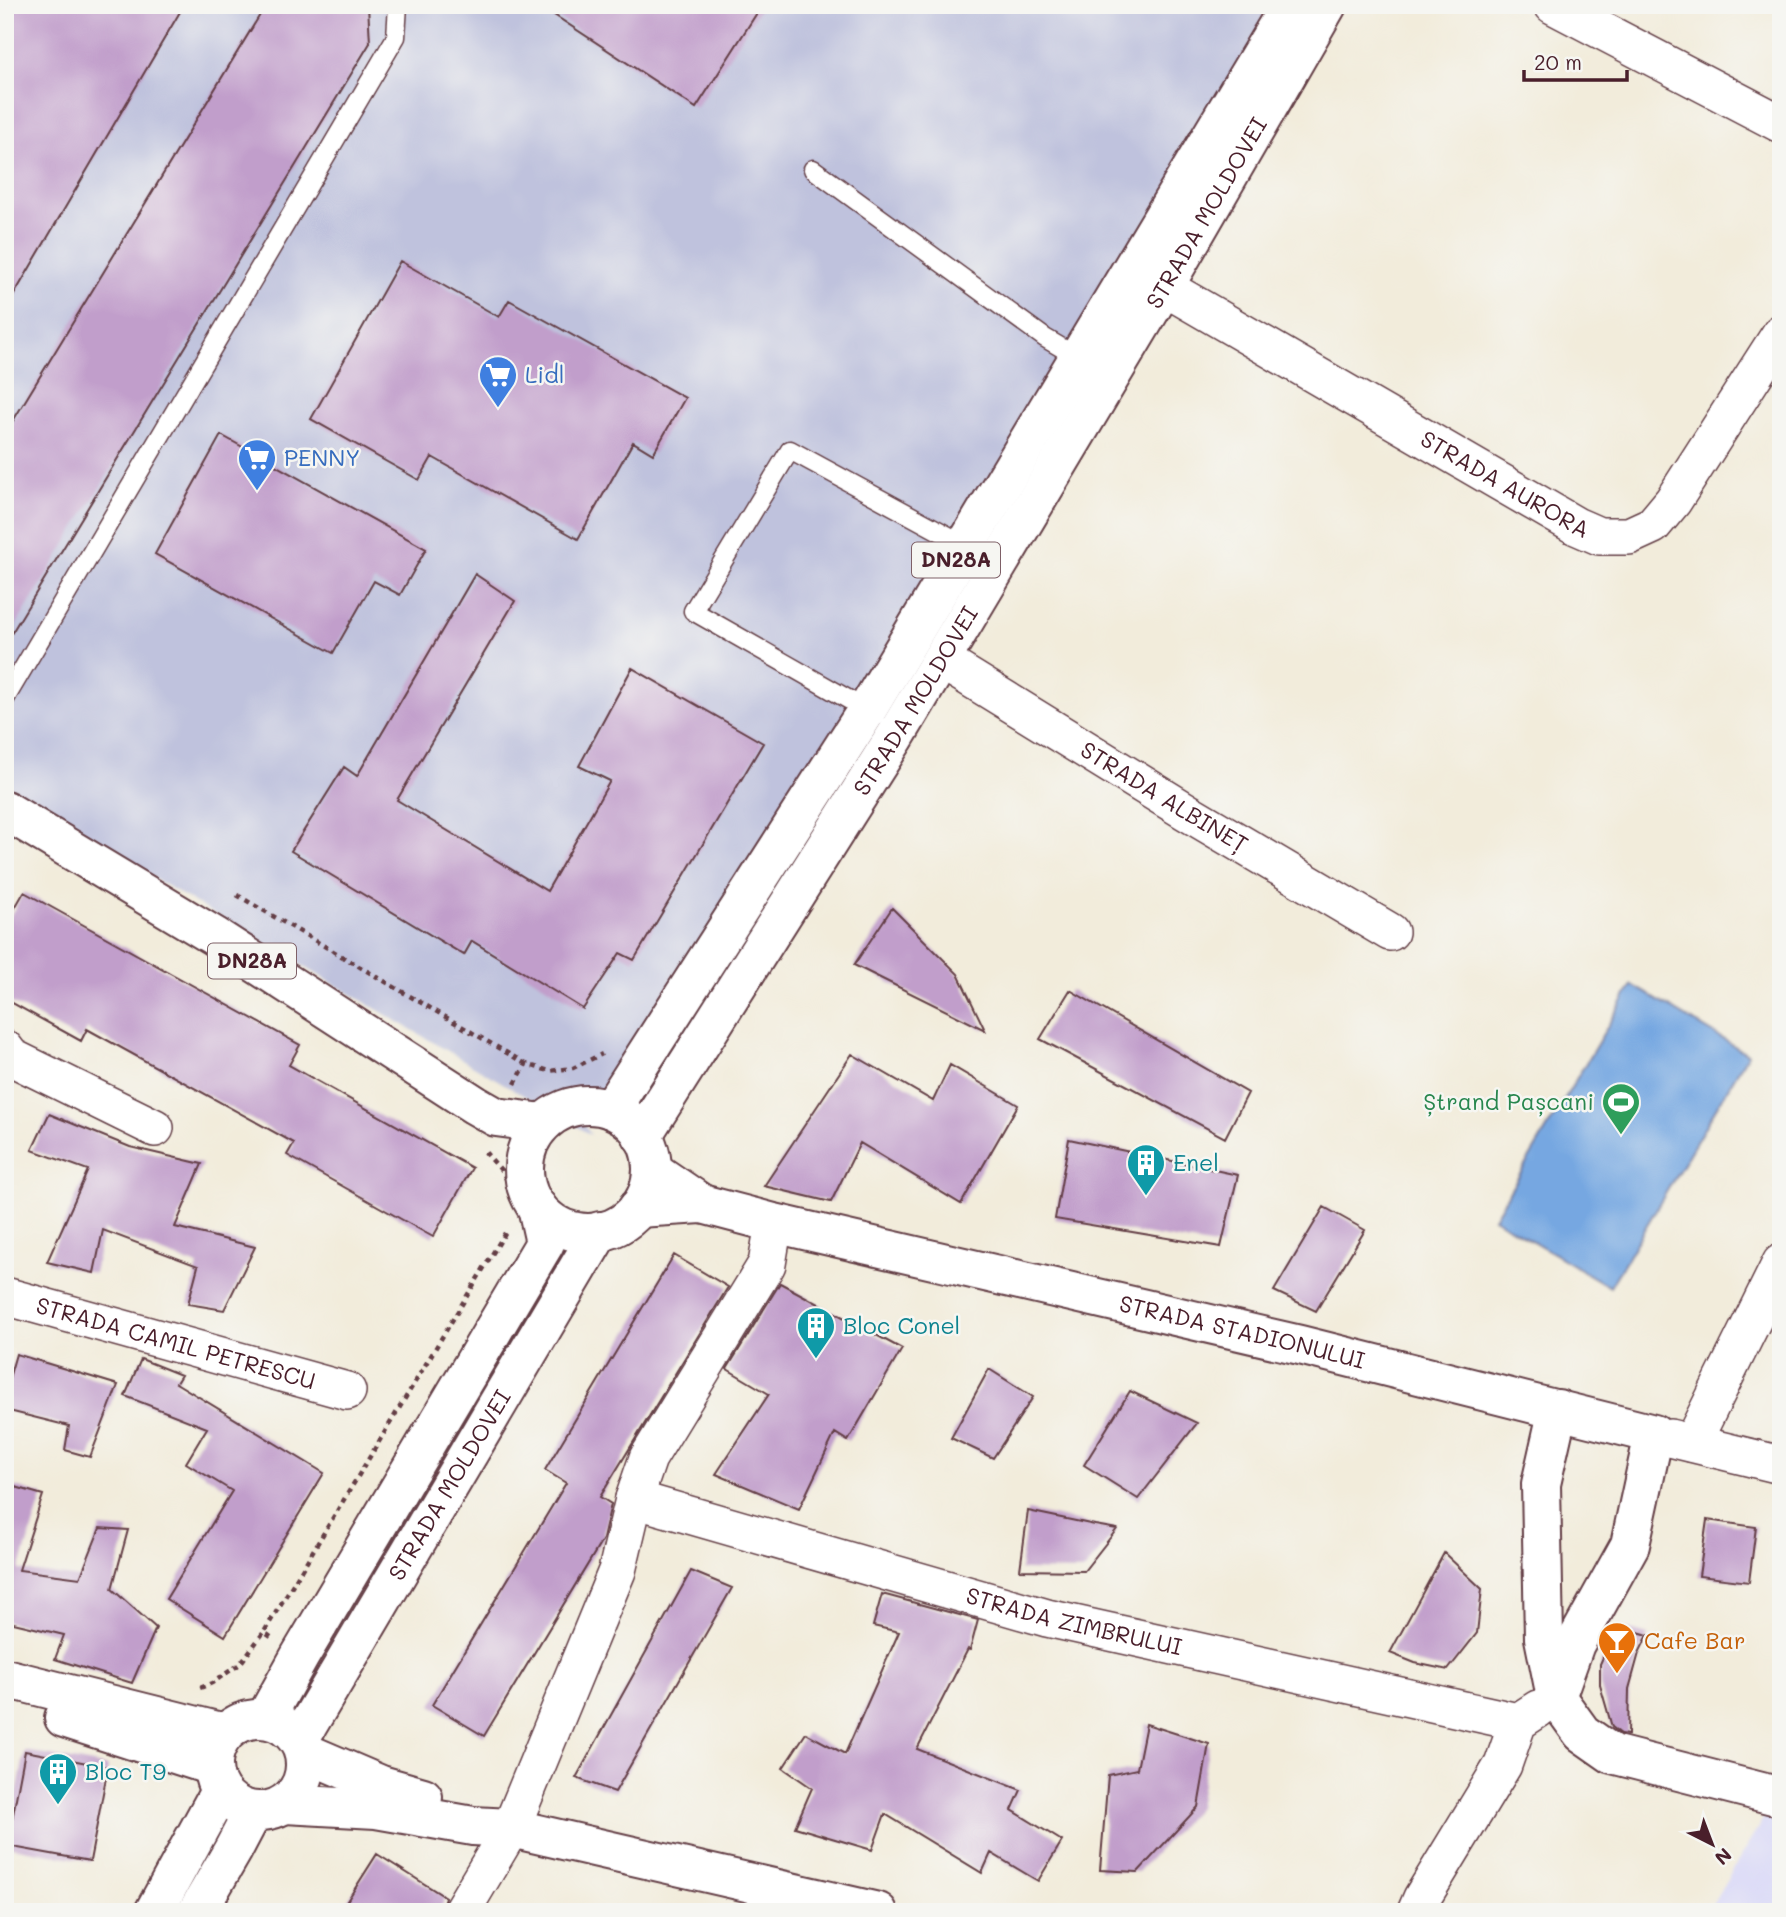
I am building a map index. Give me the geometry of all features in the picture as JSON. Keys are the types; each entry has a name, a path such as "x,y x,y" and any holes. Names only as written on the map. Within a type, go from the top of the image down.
{"main road":[{"name":"STRADA MOLDOVEI","path":"611,1109 867,710 1290,5"},
{"name":"STRADA MOLDOVEI","path":"647,1153 1164,287 1327,5"},
{"name":"DN28A","path":"5,810 214,936 543,1123"},
{"name":"DN28A","path":"504,1103 524,1159 528,1192 537,1207"},
{"path":"524,1159 531,1139 543,1123 557,1113 573,1107 592,1105 611,1109 628,1119 647,1153"},
{"name":"STRADA STADIONULUI","path":"647,1153 702,1204"},
{"name":"DN28A","path":"638,1208 646,1197 647,1153"},
{"name":"STRADA STADIONULUI","path":"638,1208 702,1204 1300,1345 1654,1434"},
{"name":"STRADA MOLDOVEI","path":"265,1719 545,1244 537,1207"},
{"path":"537,1207 544,1216 576,1232 610,1229 626,1220 638,1208"},
{"name":"STRADA MOLDOVEI","path":"301,1746 600,1231"},
{"path":"1558,1409 1541,1484 1544,1638 1556,1697 1582,1733 1612,1754 1781,1797"},
{"path":"1556,1697 1574,1644 1630,1545 1654,1434"},
{"path":"5,1678 219,1763 235,1805 376,1809 473,1826 511,1828 877,1912"},
{"path":"5,1700 219,1763"},
{"path":"154,1912 219,1763 243,1721 265,1719 284,1726 301,1746 381,1785 477,1812 511,1828"},
{"path":"197,1912 233,1850 269,1808 294,1797 304,1778 306,1765 301,1746"}],"street":[{"path":"1553,5 1781,124"},
{"name":"STRADA AURORA","path":"1164,287 1576,526 1600,536 1629,536 1653,524 1673,500 1781,333"},
{"name":"STRADA ALBINEȚ","path":"940,660 1390,932"},
{"path":"5,1049 11,1057 156,1128"},
{"path":"461,1912 511,1828 617,1571 634,1499 648,1458 767,1264 774,1223"},
{"path":"1692,1443 1781,1263"},
{"name":"STRADA CAMIL PETRESCU","path":"5,1296 347,1391"},
{"name":"STRADA STADIONULUI","path":"1654,1434 1781,1465"},
{"name":"STRADA ZIMBRULUI","path":"634,1499 1047,1618 1518,1722"},
{"path":"1416,1912 1503,1765 1518,1722 1556,1697"}],"lane":[{"path":"5,699 396,37 398,5"},
{"path":"813,169 1045,338 1079,358"},
{"path":"867,710 693,611 790,450 965,545"}],"path":[{"path":"237,895 526,1064 549,1071 573,1068 604,1053"},
{"path":"504,1103 526,1064"},
{"path":"188,1692 212,1683 240,1664 264,1632"}],"shaded area":[{"path":"5,5 1330,5 685,1053 573,1106 591,1135 5,791"},
{"path":"1766,1814 1781,1817 1781,1912 1708,1912"}],"water":[{"name":"Ștrand Pașcani","path":"1632,985 1748,1054 1610,1287 1494,1218"}],"building":[{"path":"5,5 184,5 5,310"},
{"path":"266,5 368,5 370,43 5,644 5,434"},
{"path":"539,5 762,5 696,108"},
{"name":"Lidl","path":"400,261 499,317 509,300 685,398 653,454 633,442 578,539 432,457 419,480 311,419"},
{"name":"PENNY","path":"221,435 426,549 400,595 374,581 333,653 155,554"},
{"path":"475,574 515,601 397,800 547,891 610,781 579,766 632,668 763,743 634,960 620,953 583,1009 472,941 464,955 291,851 344,767 357,776"},
{"path":"24,892 300,1045 289,1065 472,1168 433,1237 287,1155 294,1143 87,1029 81,1041 5,999 5,925"},
{"path":"892,908 958,974 985,1030 854,965"},
{"path":"1070,990 1248,1093 1225,1138 1040,1039"},
{"path":"852,1054 933,1101 950,1065 1018,1105 961,1204 860,1143 831,1202 764,1186"},
{"path":"49,1114 130,1147 202,1164 175,1227 255,1247 224,1310 188,1304 198,1266 103,1230 94,1273 47,1262 88,1170 32,1150"},
{"name":"Enel","path":"1069,1139 1238,1175 1221,1247 1055,1219"},
{"path":"1324,1207 1365,1230 1316,1311 1274,1291"},
{"path":"674,1255 728,1287 600,1497 611,1504 603,1539 484,1736 432,1705 566,1483 545,1470"},
{"name":"Bloc Conel","path":"780,1283 902,1349 848,1441 835,1433 799,1509 716,1474 769,1394 727,1369"},
{"path":"16,1354 118,1385 90,1457 65,1450 69,1426 5,1410 5,1392"},
{"path":"141,1359 181,1375 176,1383 324,1473 225,1636 166,1599 232,1491 186,1463 207,1428 125,1396"},
{"path":"989,1369 1033,1397 993,1458 951,1438"},
{"path":"1130,1391 1197,1423 1138,1499 1084,1465"},
{"path":"5,1484 43,1495 19,1570 80,1578 100,1528 128,1530 112,1589 156,1628 132,1683 55,1659 64,1635 5,1621"},
{"path":"1028,1511 1117,1529 1084,1571 1020,1570"},
{"path":"1707,1520 1756,1527 1749,1582 1699,1576"},
{"path":"1444,1553 1482,1589 1477,1633 1448,1670 1415,1663 1390,1653"},
{"path":"691,1571 732,1588 615,1792 576,1778"},
{"path":"882,1594 978,1620 970,1650 968,1649 917,1749 1021,1790 1012,1810 1062,1841 1038,1881 991,1853 982,1873 885,1814 872,1850 795,1827 812,1788 783,1768 806,1733 845,1754 899,1632 873,1626"},
{"name":"Cafe Bar","path":"1617,1626 1648,1635 1639,1653 1629,1689 1628,1735 1621,1734 1612,1727 1600,1685 1600,1664"},
{"path":"1146,1724 1209,1744 1198,1807 1138,1872 1100,1870 1108,1775 1137,1769"},
{"name":"Bloc T9","path":"25,1751 108,1767 90,1861 7,1846"},
{"path":"377,1854 445,1897 440,1912 340,1912"}],"place":[{"name":"Lidl","path":"498,409"},
{"name":"PENNY","path":"257,492"},
{"name":"Ștrand Pașcani","path":"1621,1136"},
{"name":"Enel","path":"1146,1197"},
{"name":"Bloc Conel","path":"816,1360"},
{"name":"Cafe Bar","path":"1617,1675"},
{"name":"Bloc T9","path":"58,1806"}]}
